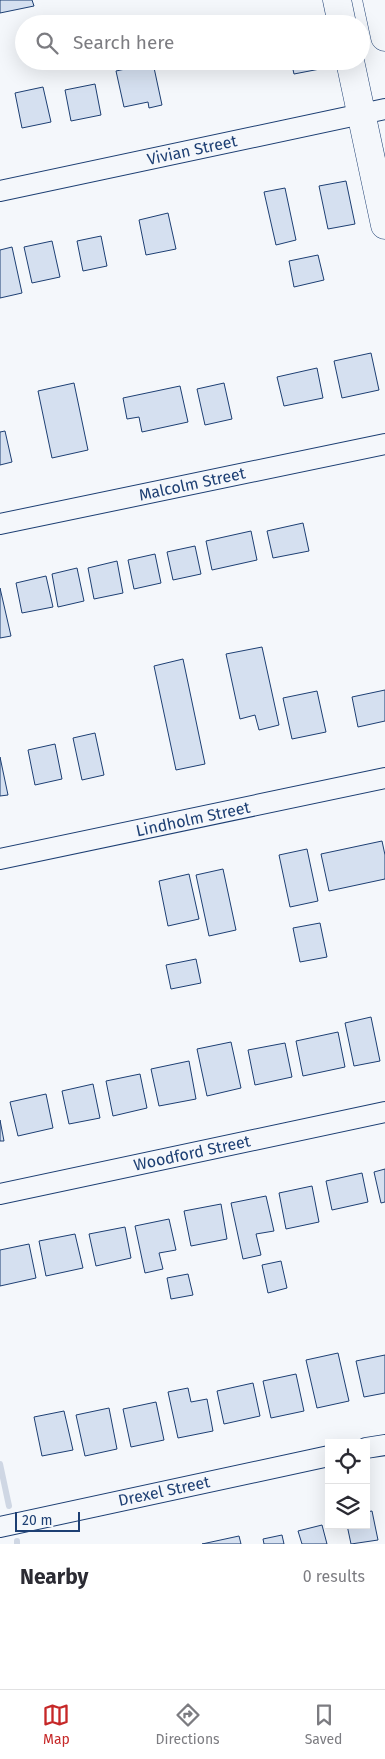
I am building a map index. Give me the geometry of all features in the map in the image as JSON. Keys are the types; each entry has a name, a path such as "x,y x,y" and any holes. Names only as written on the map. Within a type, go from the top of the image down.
{"main road":[{"path":"337,0 340,15"},
{"path":"377,0 385,37"},
{"path":"354,70 373,112 385,225"}],"street":[{"name":"Vivian Street","path":"0,191 373,112"},
{"name":"Malcolm Street","path":"0,524 385,444"},
{"name":"Lindholm Street","path":"0,859 385,778"},
{"name":"Woodford Street","path":"0,1194 385,1112"},
{"path":"370,1447 385,1445"},
{"name":"Drexel Street","path":"0,1527 325,1457"}],"building":[{"path":"0,0 32,0 34,6 0,13"},
{"path":"154,70 162,105 149,108 148,102 124,107 116,71"},
{"path":"293,70 315,70 294,74"},
{"path":"95,84 101,115 71,121 65,90"},
{"path":"43,87 51,122 22,128 15,93"},
{"path":"346,181 355,224 328,229 319,186"},
{"path":"285,188 296,240 276,245 264,192"},
{"path":"168,213 176,249 146,255 139,220"},
{"path":"101,236 107,266 83,271 77,241"},
{"path":"52,241 60,277 32,283 24,247"},
{"path":"12,247 22,293 0,298 0,250"},
{"path":"318,255 324,280 294,287 289,261"},
{"path":"371,353 379,390 342,398 334,361"},
{"path":"317,368 323,398 284,406 277,377"},
{"path":"74,383 88,450 52,458 38,391"},
{"path":"224,383 232,419 205,425 197,389"},
{"path":"180,386 188,422 142,432 139,417 127,419 123,398"},
{"path":"5,431 12,462 0,465 0,432"},
{"path":"303,523 309,551 273,558 267,531"},
{"path":"251,531 257,560 212,570 206,541"},
{"path":"195,546 201,574 173,580 167,552"},
{"path":"155,554 161,583 134,589 128,560"},
{"path":"117,561 123,593 94,599 88,568"},
{"path":"77,568 84,601 58,607 52,574"},
{"path":"46,576 53,607 22,613 16,583"},
{"path":"0,588 11,636 0,638"},
{"path":"262,647 279,725 259,730 255,715 240,719 226,654"},
{"path":"183,659 205,764 176,770 154,666"},
{"path":"385,690 385,721 358,727 352,697"},
{"path":"317,691 326,732 292,739 283,698"},
{"path":"95,733 104,775 82,780 73,738"},
{"path":"55,744 62,779 35,785 28,750"},
{"path":"0,757 8,795 0,796"},
{"path":"382,841 385,855 385,879 329,891 321,854"},
{"path":"307,849 318,901 290,907 279,855"},
{"path":"223,869 236,930 209,936 196,875"},
{"path":"189,874 199,919 168,926 159,881"},
{"path":"320,923 327,957 300,962 293,928"},
{"path":"196,959 201,983 171,989 166,965"},
{"path":"371,1017 380,1061 354,1066 345,1023"},
{"path":"338,1032 345,1067 303,1076 296,1041"},
{"path":"231,1042 241,1088 207,1096 197,1049"},
{"path":"285,1043 292,1077 255,1085 248,1050"},
{"path":"189,1061 196,1099 159,1106 151,1069"},
{"path":"140,1074 147,1108 113,1116 106,1081"},
{"path":"93,1084 100,1118 69,1124 62,1091"},
{"path":"46,1094 53,1128 18,1136 10,1102"},
{"path":"0,1120 4,1141 0,1141"},
{"path":"385,1169 385,1202 381,1203 374,1172"},
{"path":"362,1173 368,1202 332,1210 326,1181"},
{"path":"312,1186 319,1222 286,1229 279,1193"},
{"path":"266,1196 274,1231 256,1234 261,1255 243,1259 231,1203"},
{"path":"221,1204 227,1239 191,1246 184,1211"},
{"path":"169,1219 176,1250 159,1253 163,1269 145,1273 135,1226"},
{"path":"125,1227 131,1258 96,1266 89,1234"},
{"path":"75,1234 83,1268 46,1276 39,1241"},
{"path":"29,1244 36,1278 0,1286 0,1250"},
{"path":"281,1261 287,1288 268,1293 262,1265"},
{"path":"188,1274 193,1295 171,1299 167,1278"},
{"path":"338,1353 349,1401 317,1408 306,1360"},
{"path":"385,1355 385,1393 364,1397 356,1361"},
{"path":"296,1374 304,1411 271,1418 263,1381"},
{"path":"253,1383 260,1416 224,1424 217,1391"},
{"path":"188,1388 191,1402 207,1399 213,1431 178,1438 168,1392"},
{"path":"156,1402 164,1440 131,1447 123,1409"},
{"path":"109,1408 117,1449 85,1456 76,1415"},
{"path":"64,1411 73,1450 42,1456 34,1417"},
{"path":"370,1511 372,1511 378,1540 351,1544 348,1529 370,1529"},
{"path":"322,1525 327,1544 302,1544 298,1531"},
{"path":"282,1535 284,1544 264,1544 263,1539"},
{"path":"239,1536 241,1544 202,1544"}],"waterway":[{"path":"0,1464 9,1506"}]}
